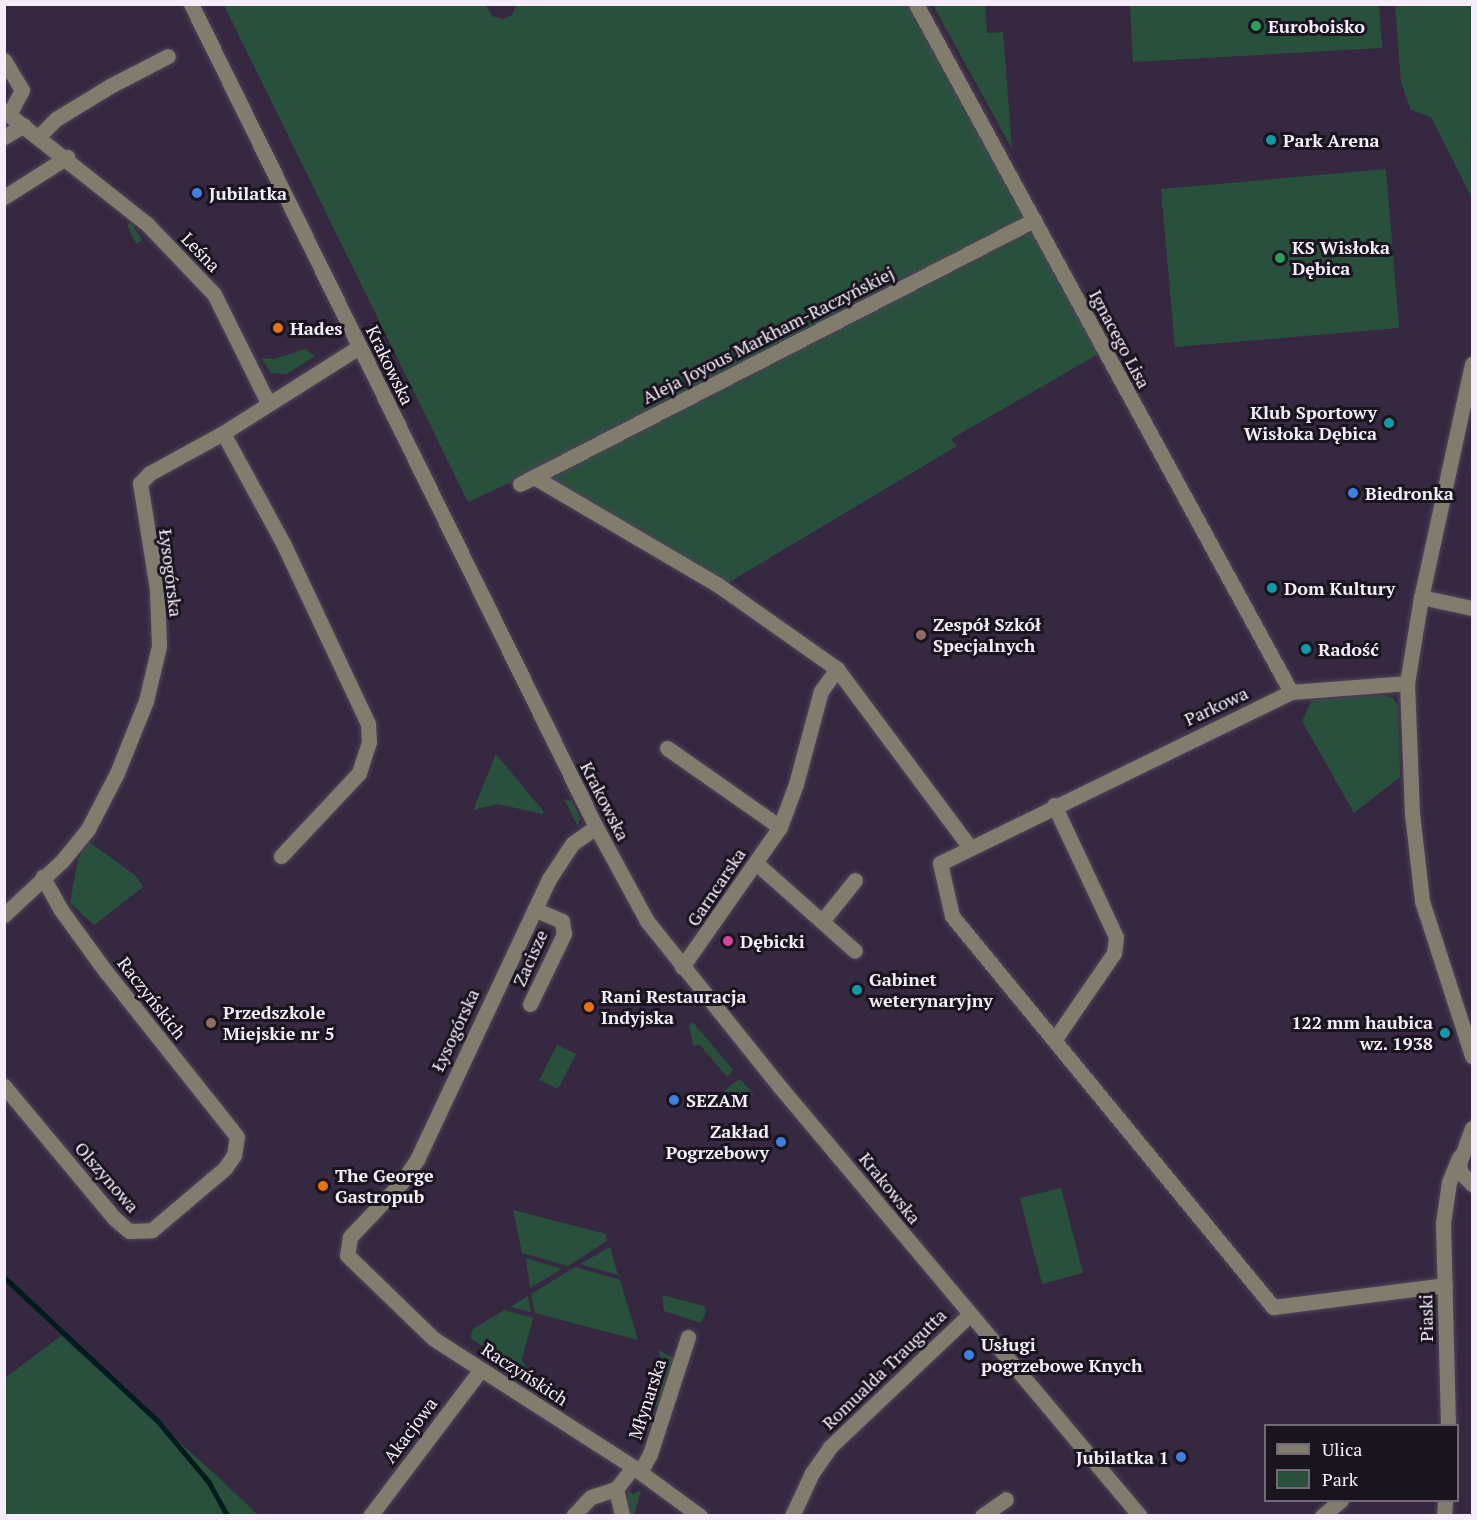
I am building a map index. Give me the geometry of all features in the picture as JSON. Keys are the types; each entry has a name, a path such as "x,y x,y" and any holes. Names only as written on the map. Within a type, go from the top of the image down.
{"street":[{"name":"Krakowska","path":"191,4 596,827 647,921 681,967 969,1314 1140,1515"},
{"name":"Ignacego Lisa","path":"916,4 1291,692"},
{"path":"39,136 56,119 110,86 168,56"},
{"path":"4,60 22,90 7,112"},
{"name":"Leśna","path":"7,112 67,157 147,224 214,294 268,403"},
{"path":"4,137 24,125"},
{"path":"4,197 67,157"},
{"name":"Aleja Joyous Markham-Raczyńskiej","path":"837,669 718,585 579,504 527,480 1034,220"},
{"name":"Łysogórska","path":"4,915 88,829 117,773 155,671 159,646 157,589 140,483 150,473 223,433 359,347"},
{"path":"1473,364 1421,597 1407,684 1418,876 1436,948 1473,1056"},
{"path":"223,433 283,543 368,724 369,742 359,773 281,855"},
{"path":"1421,597 1473,608"},
{"path":"837,669 969,846"},
{"name":"Garncarska","path":"681,967 780,827 796,784 821,691 837,669"},
{"name":"Parkowa","path":"1055,1040 952,915 940,863 969,846 1291,692 1407,684"},
{"path":"666,748 780,827"},
{"path":"1054,806 1116,937 1114,953 1055,1040 1273,1306 1445,1285"},
{"name":"Łysogórska","path":"347,1246 360,1224 411,1170 534,909 566,852 596,827"},
{"path":"756,863 823,920 855,951"},
{"name":"Raczyńskich","path":"43,877 61,909 106,972 237,1137"},
{"path":"823,920 855,880"},
{"name":"Zacisze","path":"530,1004 564,934 562,921 534,909"},
{"name":"Olszynowa","path":"4,1086 114,1218 129,1231 152,1230 225,1168 234,1155 237,1137"},
{"name":"Piaski","path":"1446,1422 1444,1211 1449,1182 1472,1128"},
{"path":"1444,1211 1472,1183 1461,1173 1459,1157"},
{"name":"Raczyńskich","path":"347,1246 353,1262 434,1339 637,1469 700,1515"},
{"name":"Romualda Traugutta","path":"792,1515 812,1473 830,1447 969,1314"},
{"name":"Młynarska","path":"573,1515 591,1497 616,1488 650,1454 688,1337"},
{"name":"Akacjowa","path":"370,1515 481,1369"},
{"path":"616,1488 622,1515"},
{"path":"982,1515 1006,1499"},
{"path":"1322,1515 1338,1502"}],"green space":[{"path":"517,4 912,5 1100,353 951,439 957,446 726,584 536,471 468,502 224,5 486,5 492,16 502,19 512,15"},
{"path":"933,5 985,5 987,33 1003,32 1012,149"},
{"name":"Euroboisko","path":"1130,5 1379,5 1382,48 1133,62"},
{"path":"1395,5 1472,5 1472,198 1431,117 1411,110 1401,82"},
{"name":"KS Wisłoka Dębica","path":"1386,169 1399,328 1175,347 1161,189"},
{"path":"131,222 142,240 136,244 127,225"},
{"path":"305,349 315,356 287,374 271,373 261,358 274,359"},
{"path":"1383,695 1393,698 1398,707 1400,777 1354,813 1302,721 1312,700"},
{"path":"496,754 544,812 542,814 498,804 473,810"},
{"path":"564,799 572,801 580,818 578,827"},
{"path":"89,842 136,876 143,887 94,925 70,903 78,859"},
{"path":"693,1022 733,1070 727,1077 700,1045 693,1045 689,1026"},
{"path":"557,1045 576,1054 558,1089 539,1080"},
{"path":"741,1080 754,1095 722,1093 736,1081"},
{"path":"1061,1188 1083,1273 1042,1284 1020,1198"},
{"path":"513,1210 606,1234 607,1241 568,1266 522,1253"},
{"path":"610,1247 618,1275 580,1264"},
{"path":"526,1258 562,1269 530,1288"},
{"path":"575,1267 620,1280 638,1340 535,1313 531,1294"},
{"path":"662,1295 704,1306 706,1312 701,1323 664,1311"},
{"path":"528,1296 531,1312 510,1307"},
{"path":"504,1310 533,1318 522,1359 529,1375 470,1338 473,1329"},
{"path":"61,1336 258,1515 5,1515 5,1378"},
{"path":"658,1350 674,1358 661,1410 652,1401 664,1368"},
{"path":"628,1490 633,1494 641,1490 634,1515 627,1516"}],"waterway":[{"path":"4,1277 157,1420 209,1482 228,1516"}],"place":[{"name":"Euroboisko","path":"1256,26"},
{"name":"Park Arena","path":"1271,140"},
{"name":"Jubilatka","path":"197,193"},
{"name":"KS Wisłoka Dębica","path":"1280,258"},
{"name":"Hades","path":"278,328"},
{"name":"Klub Sportowy Wisłoka Dębica","path":"1389,423"},
{"name":"Biedronka","path":"1353,493"},
{"name":"Dom Kultury","path":"1272,588"},
{"name":"Zespół Szkół Specjalnych","path":"921,635"},
{"name":"Radość","path":"1306,649"},
{"name":"Dębicki","path":"728,941"},
{"name":"Gabinet weterynaryjny","path":"857,990"},
{"name":"Rani Restauracja Indyjska","path":"589,1007"},
{"name":"Przedszkole Miejskie nr 5","path":"211,1023"},
{"name":"122 mm haubica wz. 1938","path":"1445,1033"},
{"name":"SEZAM","path":"674,1100"},
{"name":"Zakład Pogrzebowy","path":"781,1142"},
{"name":"The George Gastropub","path":"323,1186"},
{"name":"Usługi pogrzebowe Knych","path":"969,1355"},
{"name":"Jubilatka 1","path":"1181,1457"}]}
